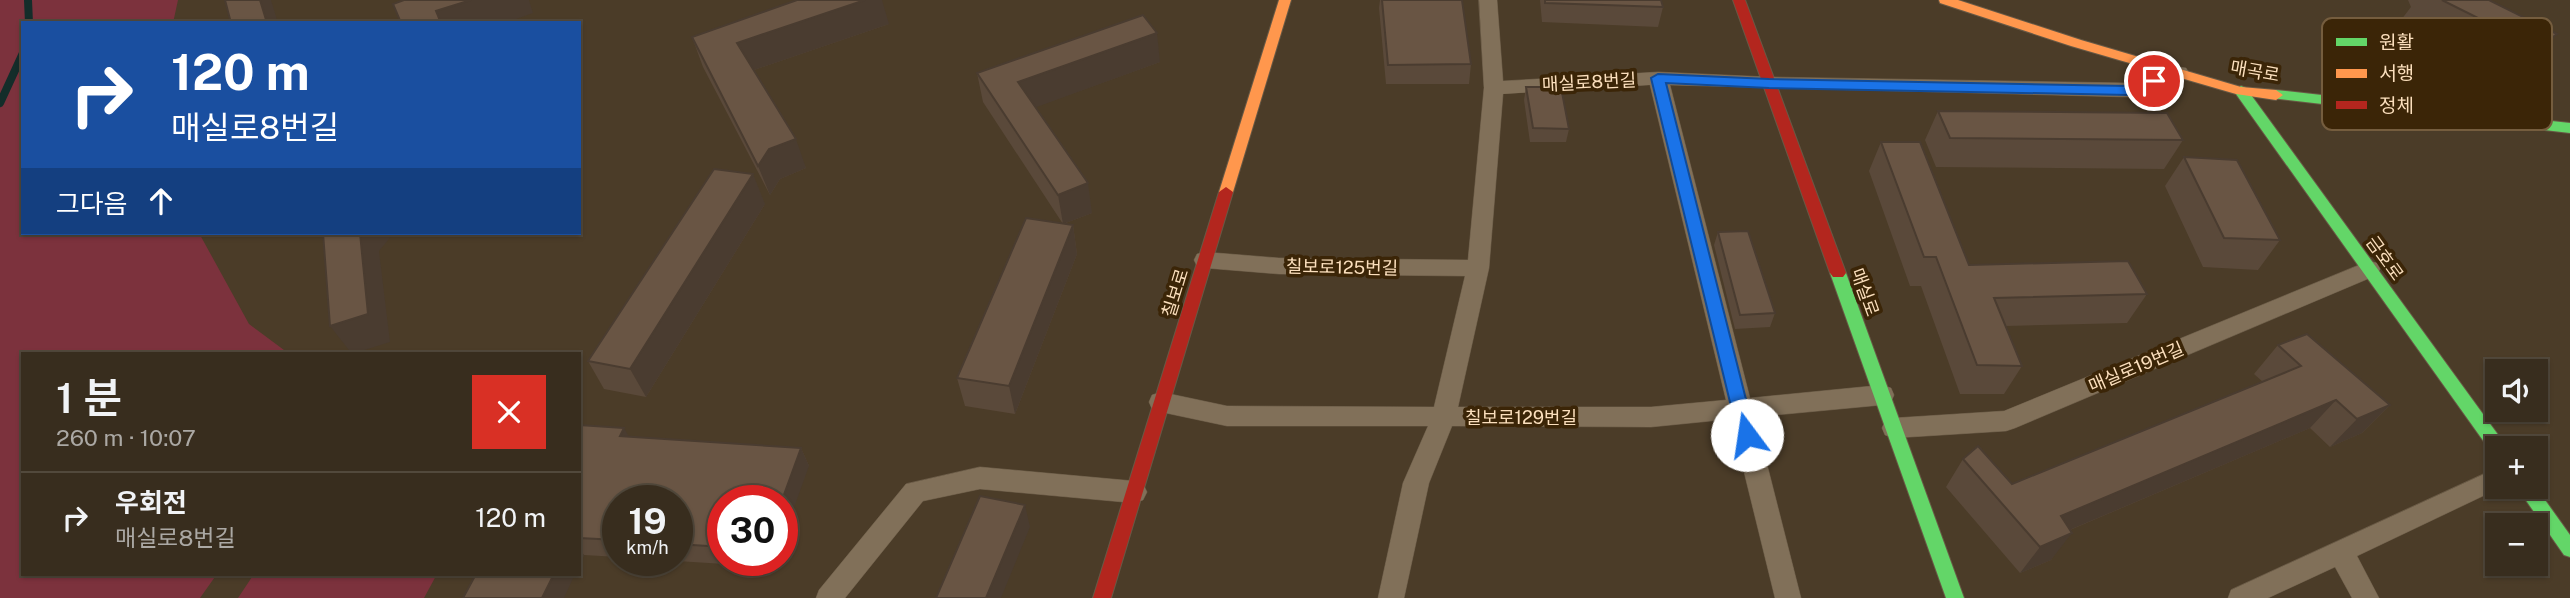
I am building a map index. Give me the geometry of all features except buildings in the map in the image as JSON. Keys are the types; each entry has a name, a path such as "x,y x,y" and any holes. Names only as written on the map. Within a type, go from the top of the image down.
{"street":[{"name":"칠보로","path":"1102,598 1285,0"},
{"path":"1391,598 1416,483 1444,417 1478,268 1493,88 1488,0"},
{"name":"매실로","path":"1739,0 1955,598"},
{"name":"매곡로","path":"1945,0 2241,92 2322,101"},
{"path":"1769,83 2129,90 2179,73"},
{"path":"1658,78 1788,598"},
{"name":"매실로8번길","path":"1493,88 1658,78 1769,83"},
{"name":"금호로","path":"2241,92 2489,436"},
{"name":"매곡로","path":"2552,126 2570,128"},
{"name":"칠보로125번길","path":"1205,260 1279,266 1478,268"},
{"name":"매실로19번길","path":"1894,428 2006,421 2369,269"},
{"name":"칠보로129번길","path":"1161,402 1227,416 1651,417 1882,395"},
{"path":"829,598 915,492 980,478 1134,492"},
{"path":"2241,598 2485,484"},
{"path":"2534,499 2570,549"},
{"path":"2340,551 2366,598"}],"shaded area":[{"path":"0,0 178,0 173,21 21,21 21,235 200,235 249,324 287,352 21,352 21,576 216,576 200,598 0,598"},
{"path":"253,576 436,576 424,598 238,598"}],"waterway":[{"path":"28,0 29,21"},
{"path":"0,103 21,57"}],"traffic: fast":[{"path":"2241,91 2489,436"},
{"path":"2276,95 2322,100"},
{"path":"2552,126 2570,128"},
{"path":"1838,273 1955,598"},
{"path":"2534,499 2570,549"}],"traffic: slow":[{"path":"1226,192 1285,0"},
{"path":"1945,0 2076,43 2241,91 2276,95"}],"traffic: jam":[{"path":"1739,0 1838,273"},
{"path":"1102,598 1226,192"}],"route":[{"path":"1747,435 1658,78 1769,83 2129,90 2154,81"}]}
